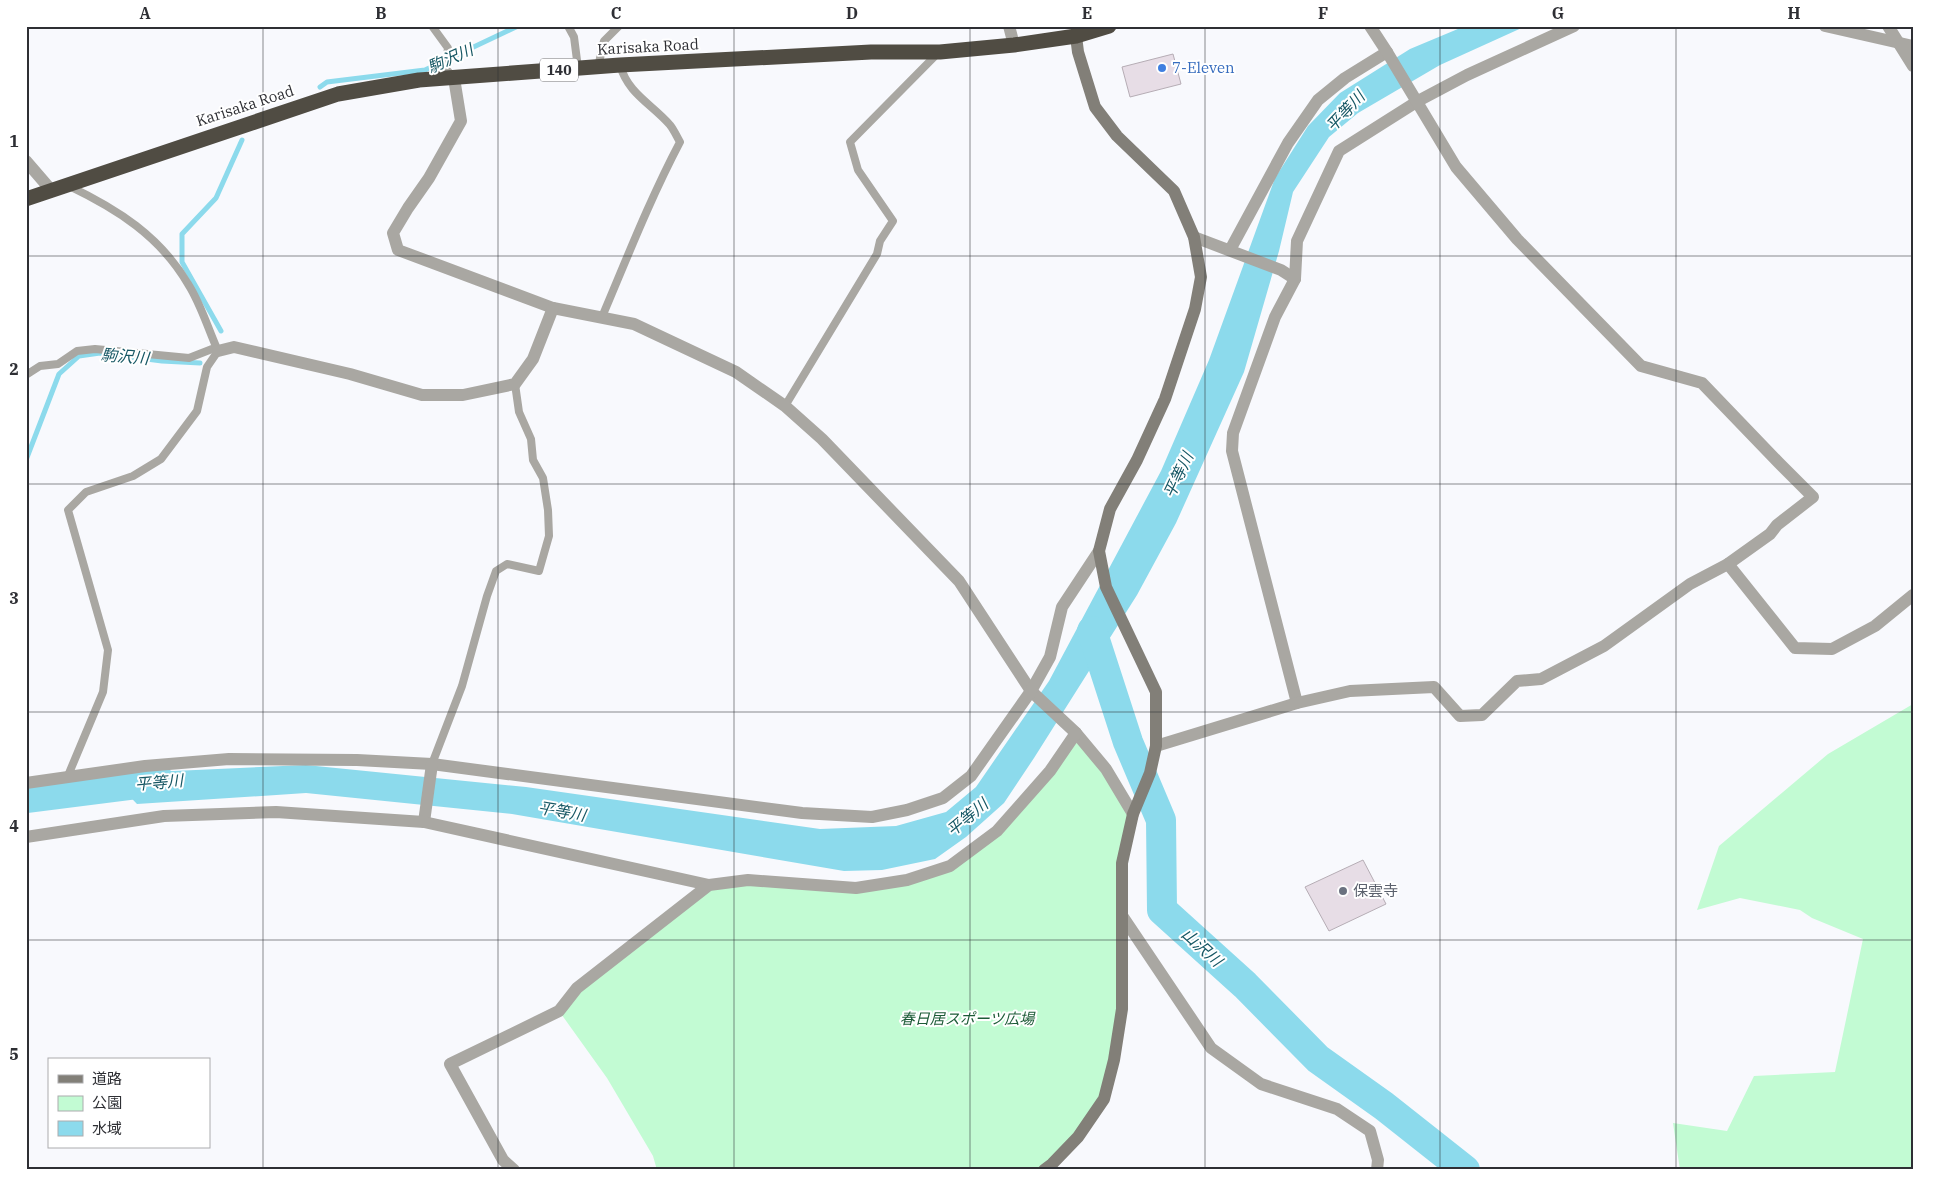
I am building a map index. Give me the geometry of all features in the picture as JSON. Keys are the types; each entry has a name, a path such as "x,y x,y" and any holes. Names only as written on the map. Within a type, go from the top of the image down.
{"highway":[{"name":"Karisaka Road","path":"26,199 338,94 449,73 871,52 940,52 1014,45 1076,36 1109,26"}],"street":[{"path":"1009,26 1014,45"},
{"path":"1156,746 1298,703 1350,691 1434,687 1460,716 1482,715 1517,681 1541,679 1604,646 1690,584 1728,564 1770,534 1777,525 1813,496 1702,383 1641,366 1517,239 1456,167 1418,101 1370,26"},
{"path":"1298,703 1232,451 1233,434 1275,317 1295,279 1297,241 1339,151 1418,101 1467,75 1574,26"},
{"path":"1825,26 1913,46"},
{"path":"1889,27 1913,66"},
{"path":"26,783 145,766 229,759 357,760 432,764 802,813 872,817 907,810 943,798 970,776 1031,691 1050,657 1062,607 1100,551 1110,509 1137,460 1165,399 1188,333 1201,277 1194,237 1174,191 1117,136 1095,107 1078,52 1076,36"},
{"path":"1234,253 1288,143 1318,100 1345,78 1387,52"},
{"path":"449,73 461,121 429,178 392,233 398,250 553,308 634,324 736,372 785,406 822,439 959,581 1031,691 1076,733 1134,809"},
{"path":"26,161 51,190"},
{"path":"1194,237 1281,270 1295,279"},
{"path":"218,351 234,347 350,374 422,395 464,395 515,384 533,359 553,308"},
{"path":"1044,1170 1078,1137 1104,1100 1114,1060 1122,1009 1122,863 1134,809 1150,773 1156,746 1156,692 1106,587 1100,551"},
{"path":"1728,564 1794,648 1832,649 1875,626 1913,595"},
{"path":"26,837 164,816 276,812 424,822 709,885 748,880 856,888 907,880 950,866 997,831 1050,771 1076,733"},
{"path":"424,822 432,764"},
{"path":"514,1170 503,1160 450,1064 559,1011 577,988 709,885"},
{"path":"1123,917 1210,1048 1261,1084 1337,1109 1370,1131 1378,1160 1377,1170"}],"lane":[{"path":"432,26 448,48 449,73"},
{"path":"568,26 574,37 578,68"},
{"path":"598,67 604,41 619,26"},
{"path":"785,406 877,254 880,241 894,221 858,170 850,142 940,52"},
{"path":"602,317 636,235 680,142 670,125 638,96 623,77 620,65"},
{"path":"66,185 90,196 131,220 172,259 189,285 218,351"},
{"path":"26,376 40,366 58,364 76,351 96,349 188,358 212,349 218,351"},
{"path":"67,778 103,692 108,650 68,510 86,492 133,476 160,459 197,411 207,368 218,351"},
{"path":"432,764 462,686 486,596 496,571 507,564 539,571 549,536 548,510 543,478 534,460 531,439 519,412 515,384"}],"green space":[{"path":"1913,704 1913,1170 1680,1170 1673,1123 1727,1131 1754,1076 1835,1072 1863,939 1812,918 1800,910 1740,898 1697,910 1719,846 1828,754"},
{"name":"春日居スポーツ広場","path":"1076,733 1133,814 1122,863 1122,1009 1104,1099 1044,1170 657,1170 653,1156 607,1078 559,1011 577,988 709,885 856,888 950,866 997,831"}],"water":[{"path":"1465,26 1526,26 1440,65 1358,113 1329,137 1293,192 1279,251 1244,372 1176,523 1137,595 1004,803 966,837 935,859 882,870 844,871 512,814 306,793 137,804 108,774 306,765 526,787 820,829 896,826 946,812 976,787 1049,681 1161,471 1209,360 1275,178 1308,126 1340,93 1410,49"}],"building":[{"path":"1173,54 1181,84 1130,97 1122,67"},
{"path":"1363,860 1386,904 1329,931 1305,887"}],"waterway":[{"name":"駒沢川","path":"320,87 327,82 425,70 518,26"},
{"name":"駒沢川","path":"221,331 182,262 182,234 216,198 242,140"},
{"name":"駒沢川","path":"26,460 59,374 79,356 100,353 162,361 200,363"},
{"name":"山沢川","path":"1092,631 1128,742 1161,820 1162,910 1245,985 1318,1059 1384,1106 1465,1170"},
{"name":"平等川","path":"26,798 160,781"}],"place":[{"name":"7-Eleven","path":"1162,68"},
{"name":"保雲寺","path":"1343,891"}]}
